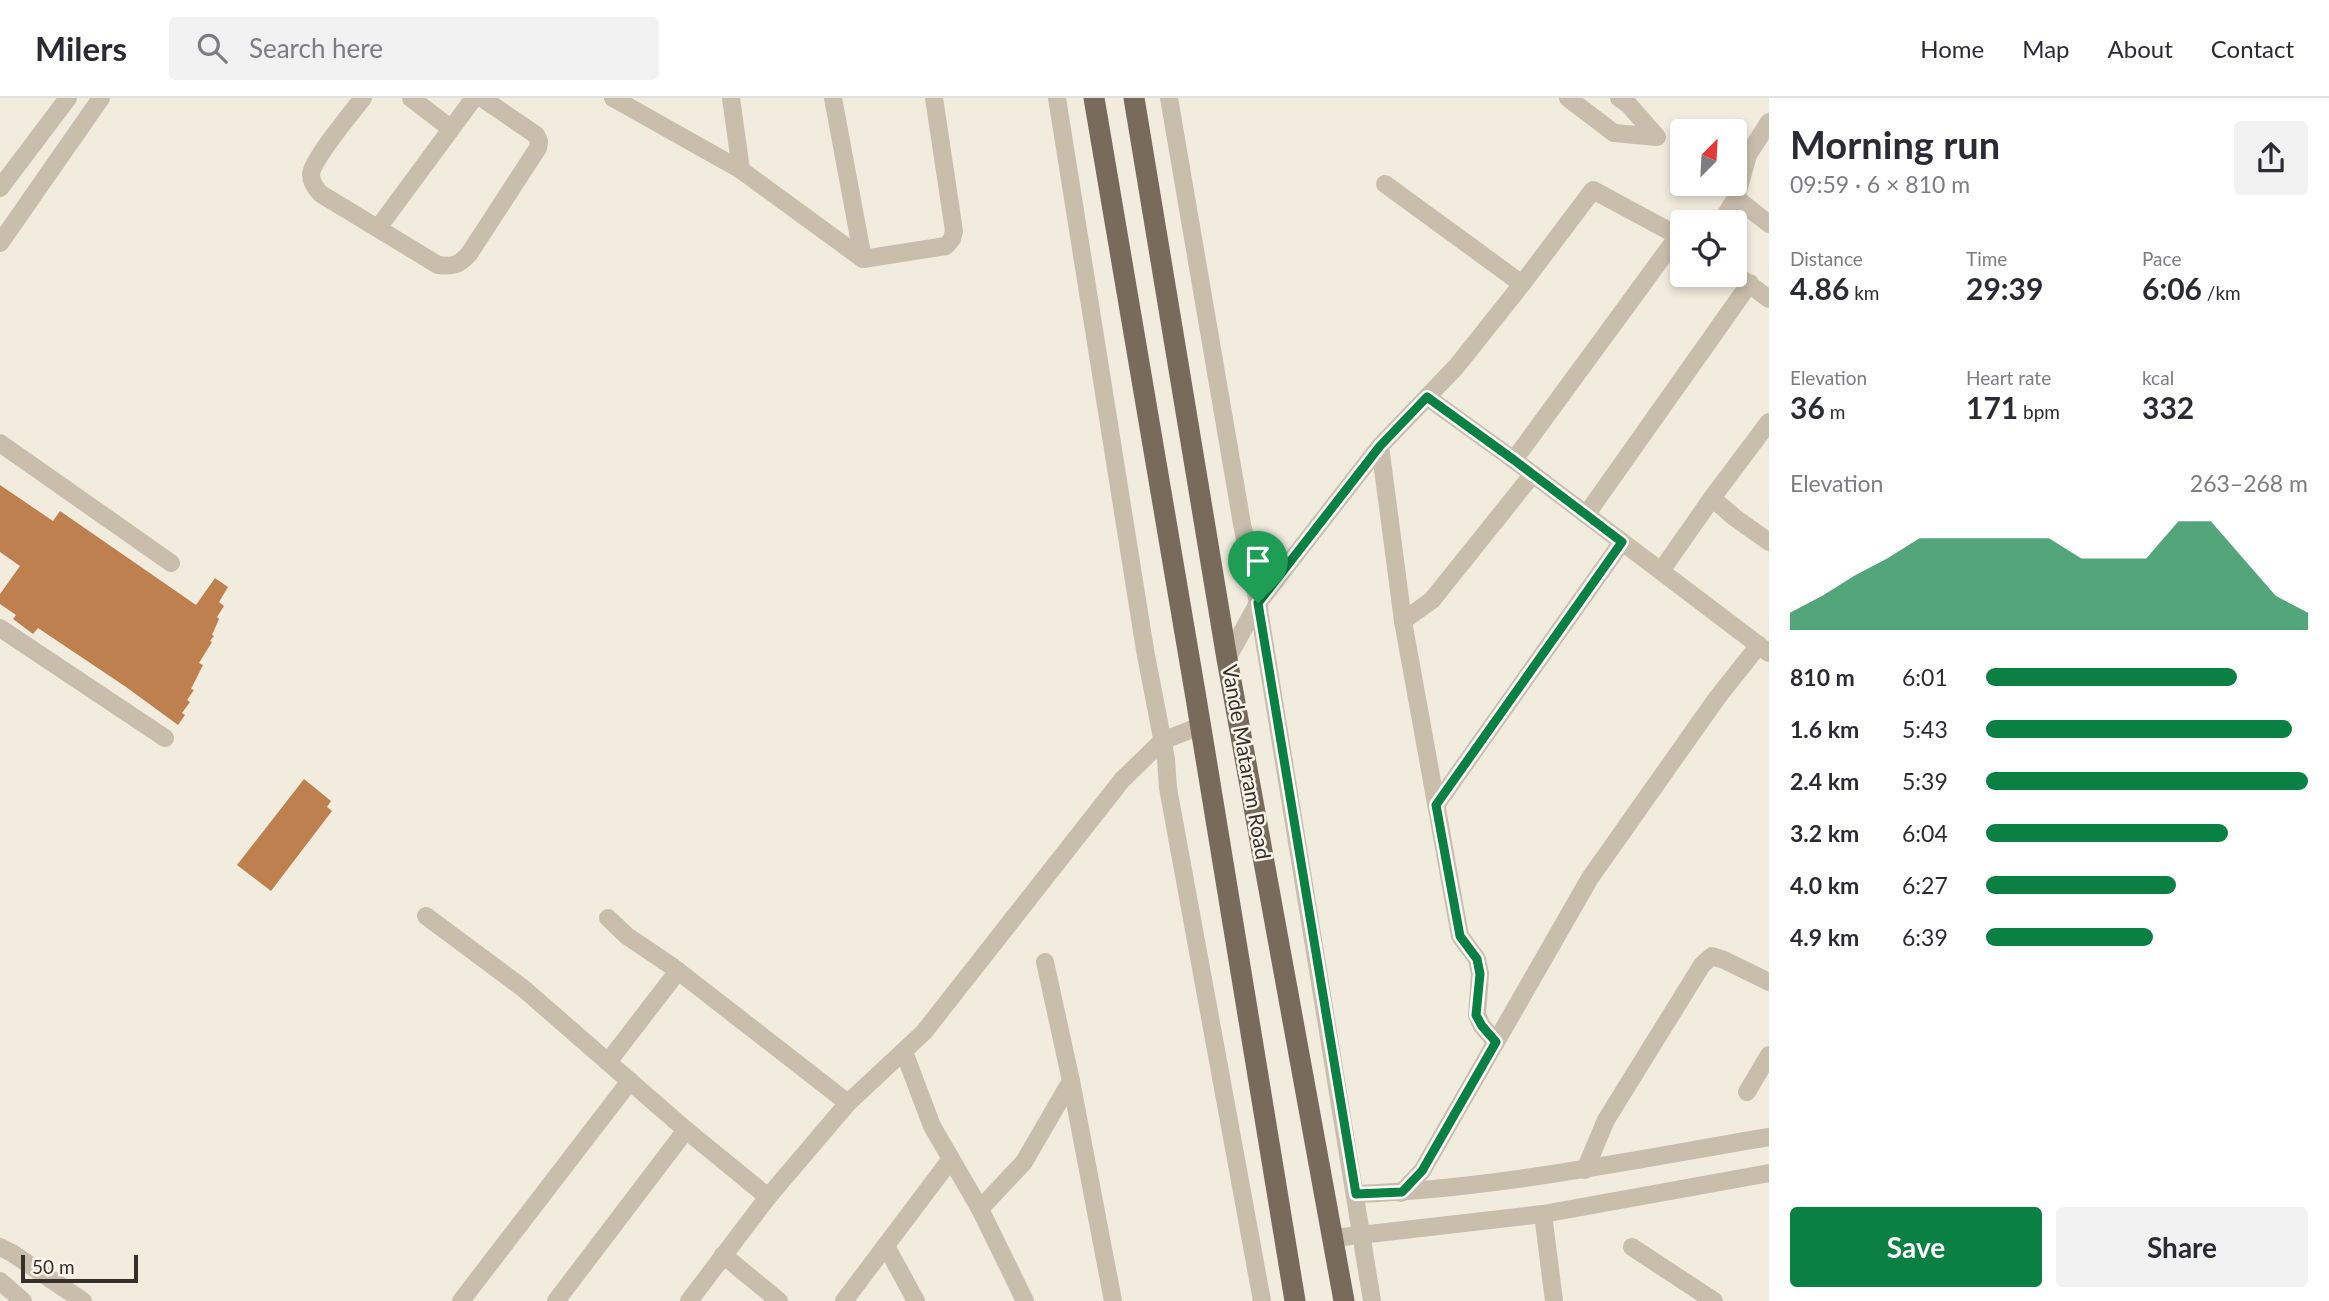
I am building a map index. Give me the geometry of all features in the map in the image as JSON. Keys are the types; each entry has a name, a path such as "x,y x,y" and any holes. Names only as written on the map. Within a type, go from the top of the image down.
{"main road":[{"name":"Vande Mataram Road","path":"1094,98 1294,1301"},
{"name":"Vande Mataram Road","path":"1135,98 1227,659 1344,1301"}],"street":[{"path":"0,188 68,98"},
{"path":"0,243 101,98"},
{"path":"363,98 316,162 311,175 315,187 321,194 438,265 450,267 461,263 469,254 535,155 539,141 536,135 482,98"},
{"path":"411,98 450,128"},
{"path":"378,228 474,98"},
{"path":"731,98 741,170"},
{"path":"833,98 863,259"},
{"path":"622,101 741,170 863,259 946,246 952,239 954,231 934,98"},
{"path":"1057,98 1142,636 1262,1301"},
{"path":"1169,98 1239,511 1258,603 1372,1301"},
{"path":"1569,98 1614,133 1657,137 1626,101"},
{"path":"1728,210 1736,198 1748,155 1769,122"},
{"path":"1385,184 1522,284"},
{"path":"1227,659 1258,603 1380,446 1456,367 1593,190 1670,232"},
{"path":"1736,198 1769,224"},
{"path":"1514,460 1670,250"},
{"path":"1586,515 1749,283 1769,299"},
{"path":"1402,1192 1422,1171 1590,878 1717,698 1764,649 1427,397"},
{"path":"1661,571 1769,422"},
{"path":"0,443 172,563"},
{"path":"1380,446 1403,621 1460,936 1477,959 1480,974 1476,1015 1496,1042"},
{"path":"1403,621 1432,600 1533,474"},
{"path":"1712,498 1769,542"},
{"path":"1436,805 1622,542"},
{"path":"0,628 165,738"},
{"path":"689,1301 768,1197 848,1103 924,1032 1122,780 1162,741 1200,726"},
{"path":"426,916 524,989 686,1130 768,1197"},
{"path":"608,918 627,936 678,971 848,1103"},
{"path":"1585,1170 1606,1120 1702,965 1712,956 1769,982"},
{"path":"1045,962 1071,1081 1112,1301"},
{"path":"608,1062 678,971"},
{"path":"904,1052 932,1126 980,1209 1025,1301"},
{"path":"1747,1092 1769,1055"},
{"path":"461,1301 630,1081"},
{"path":"980,1209 1024,1162 1071,1081"},
{"path":"556,1301 686,1130"},
{"path":"1356,1194 1402,1192 1585,1170 1769,1137"},
{"path":"844,1301 951,1159"},
{"path":"1334,1238 1543,1214 1769,1173"},
{"path":"1543,1214 1554,1301"},
{"path":"886,1245 916,1301"},
{"path":"0,1247 83,1301"},
{"path":"1632,1247 1714,1301"},
{"path":"723,1255 779,1301"},
{"path":"0,1281 23,1301"}],"building":[{"path":"0,485 53,521 60,511 196,605 215,578 228,587 219,602 224,606 217,617 219,619 210,641 212,642 199,663 203,665 191,689 194,690 187,700 190,702 182,713 185,715 178,725 38,628 33,634 13,619 16,615 0,604 0,594 20,566 0,552"},
{"path":"304,779 331,801 327,807 332,811 271,891 237,865"}],"route":[{"path":"1427,397 1622,542 1436,805 1460,936 1477,959 1480,974 1476,1015 1496,1042 1422,1171 1402,1192 1356,1194 1258,603 1380,446 1427,397"}]}
